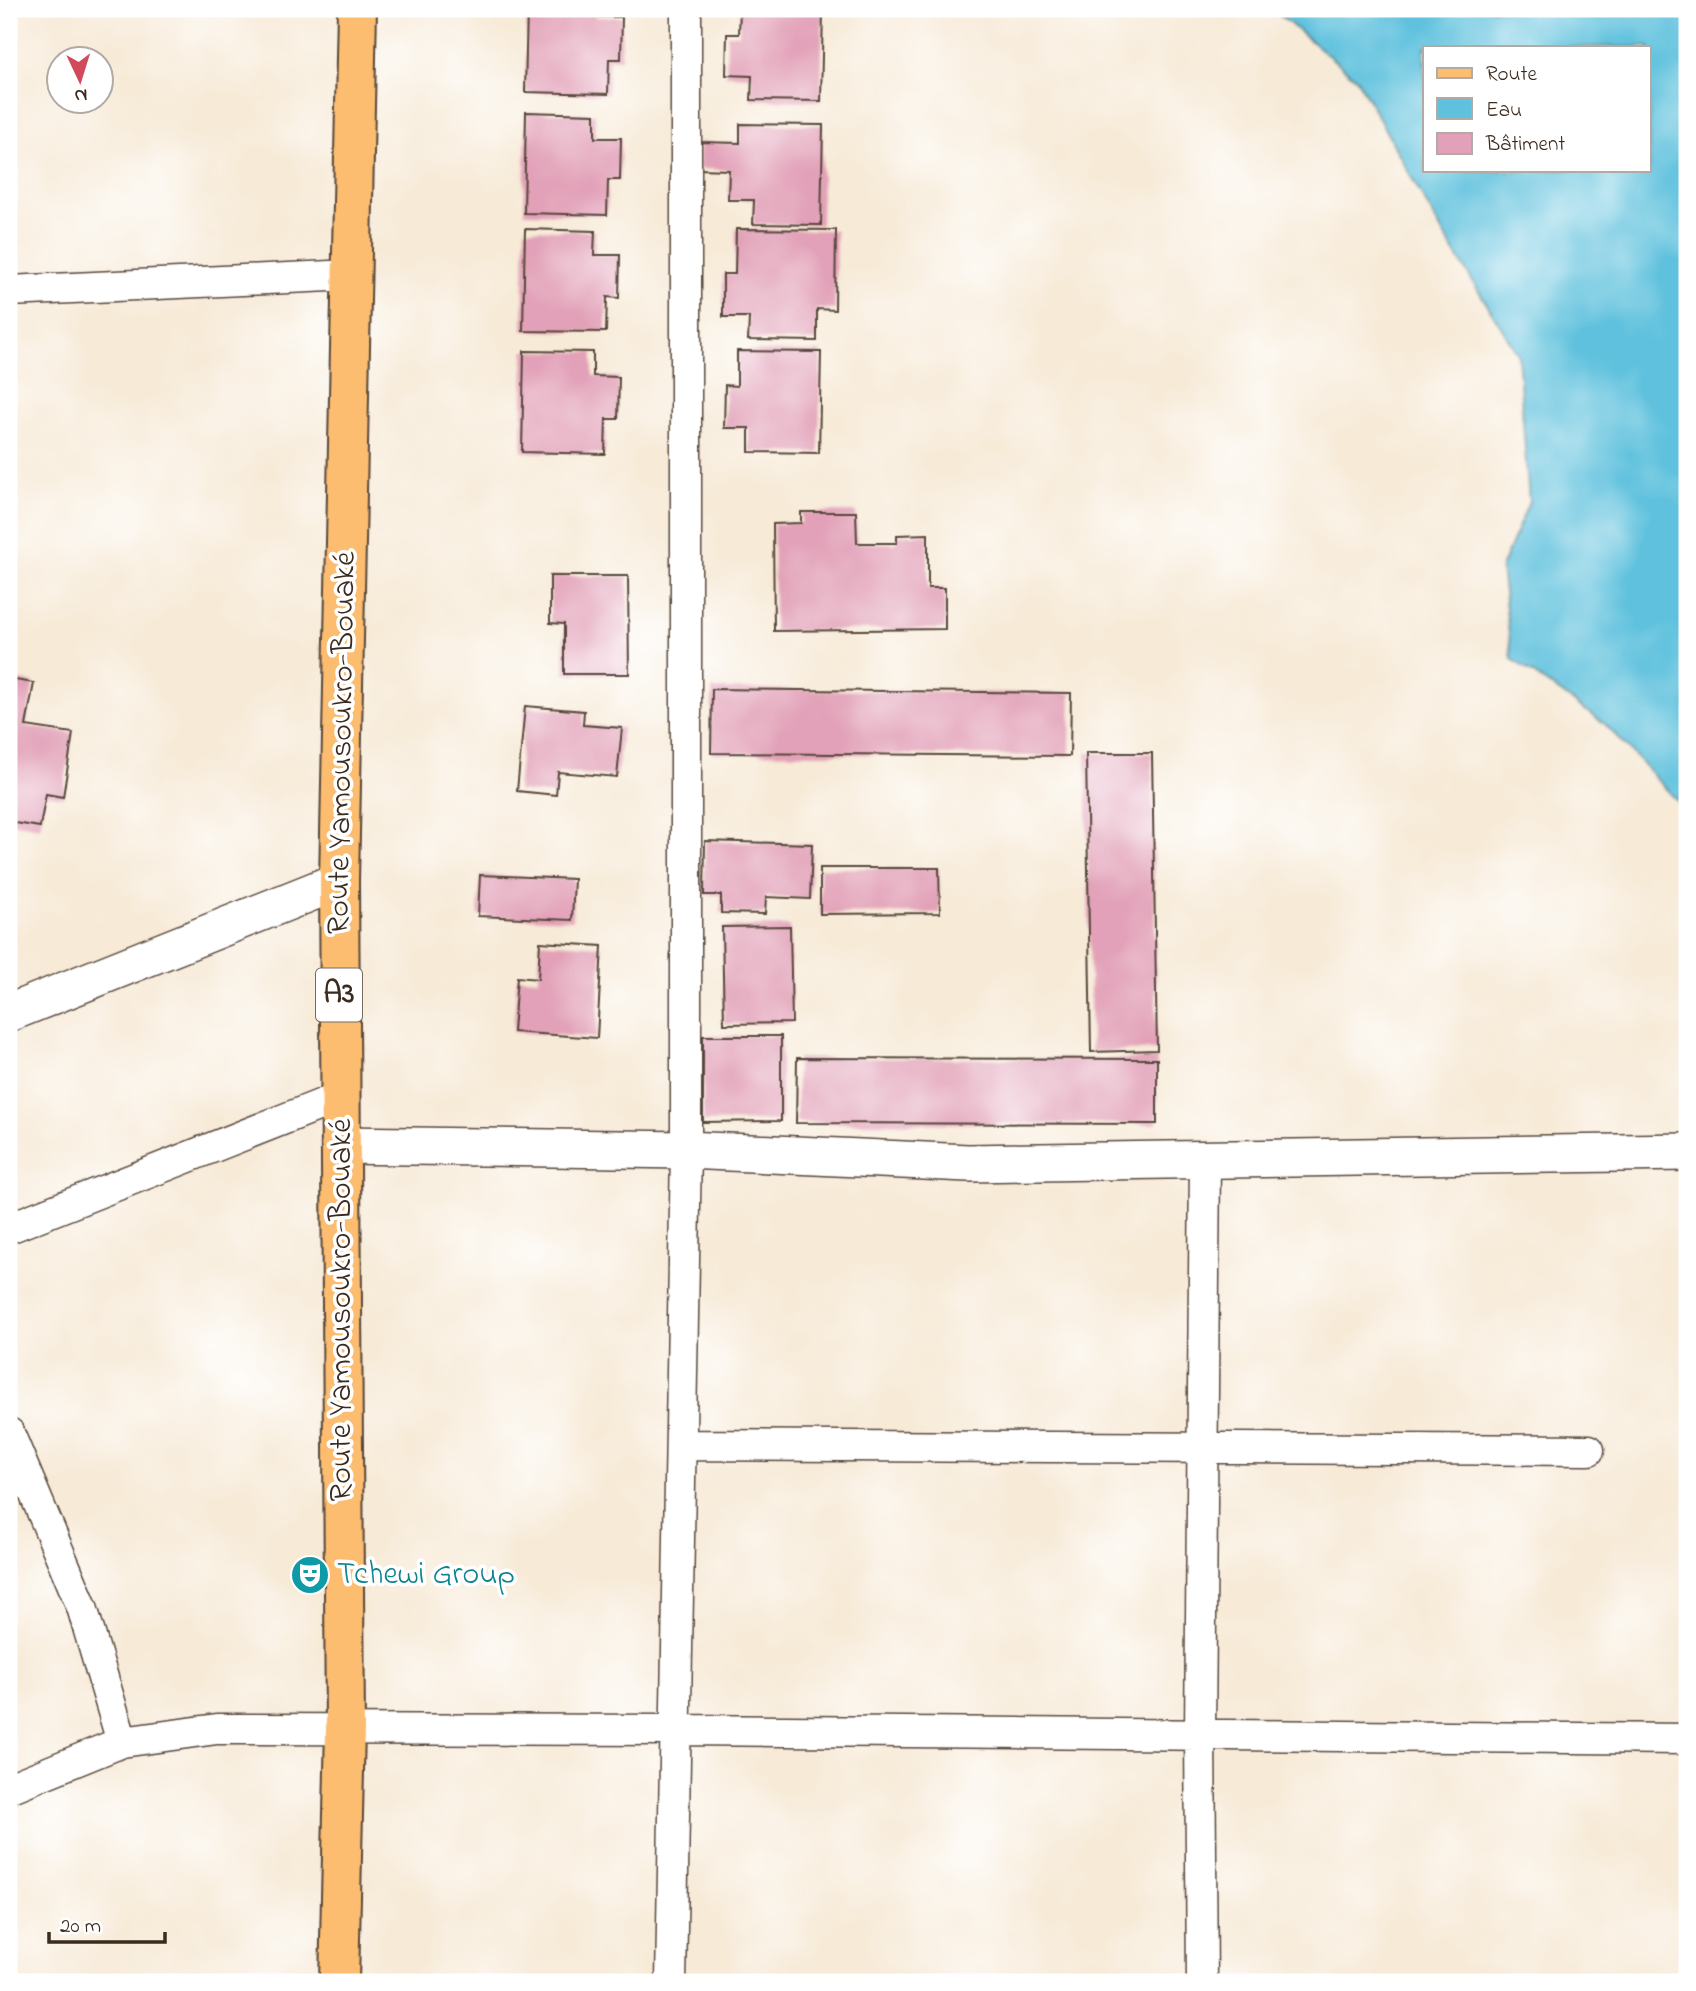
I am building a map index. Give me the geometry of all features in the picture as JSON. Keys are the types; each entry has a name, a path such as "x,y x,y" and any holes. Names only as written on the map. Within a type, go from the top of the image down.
{"main road":[{"name":"Route Yamousoukro-Bouaké","path":"339,1982 345,1729 339,881 357,9"}],"street":[{"path":"671,1982 686,1150 686,9"},
{"path":"9,292 352,275"},
{"path":"9,1013 339,881"},
{"path":"9,1228 340,1097"},
{"path":"340,1145 686,1150 968,1163 1687,1152"},
{"path":"1202,1982 1200,1734 1205,1160"},
{"path":"9,1433 82,1607 122,1742"},
{"path":"681,1445 1588,1450"},
{"path":"9,1788 122,1742 217,1729 676,1730 1687,1739"}],"water":[{"path":"1272,9 1687,9 1687,811 1605,724 1512,659 1501,568 1529,502 1518,354 1442,232 1357,79"}],"building":[{"path":"527,9 596,9 596,17 622,17 621,59 609,59 608,94 525,92"},
{"path":"740,9 823,9 821,101 751,100 752,76 726,75 727,34 739,34"},
{"path":"526,112 595,114 595,138 621,138 620,180 608,180 607,215 524,213"},
{"path":"740,124 823,125 821,225 753,224 754,200 728,200 729,170 699,169 700,142 740,143"},
{"path":"525,229 595,231 594,255 620,255 619,298 607,297 606,332 523,331"},
{"path":"736,229 836,230 835,310 817,309 817,341 748,340 749,317 723,317 723,274 735,274"},
{"path":"524,351 593,352 593,376 619,377 618,419 606,419 605,454 522,452"},
{"path":"737,351 821,352 819,453 749,452 749,428 724,428 725,385 737,386"},
{"path":"801,512 856,512 857,543 897,543 897,535 928,534 928,588 945,588 945,629 774,631 773,524 801,523"},
{"path":"550,576 628,576 629,674 564,674 564,624 550,623"},
{"path":"9,679 34,683 26,726 73,733 63,797 46,794 40,827 9,822"},
{"path":"712,689 1071,693 1070,756 711,753"},
{"path":"525,706 584,711 583,725 622,728 617,777 558,772 556,795 517,791"},
{"path":"1086,753 1152,753 1157,1050 1091,1052"},
{"path":"705,841 812,844 810,899 766,897 765,914 721,913 721,895 704,895"},
{"path":"820,868 939,868 940,913 820,914"},
{"path":"480,875 574,879 572,920 478,916"},
{"path":"790,926 792,1023 724,1024 722,927"},
{"path":"540,942 602,946 597,1038 513,1032 517,977 538,979"},
{"path":"703,1036 781,1036 781,1121 703,1122"},
{"path":"797,1058 1157,1059 1157,1124 796,1123"}],"place":[{"name":"Tchewi Group","path":"310,1575"}]}
